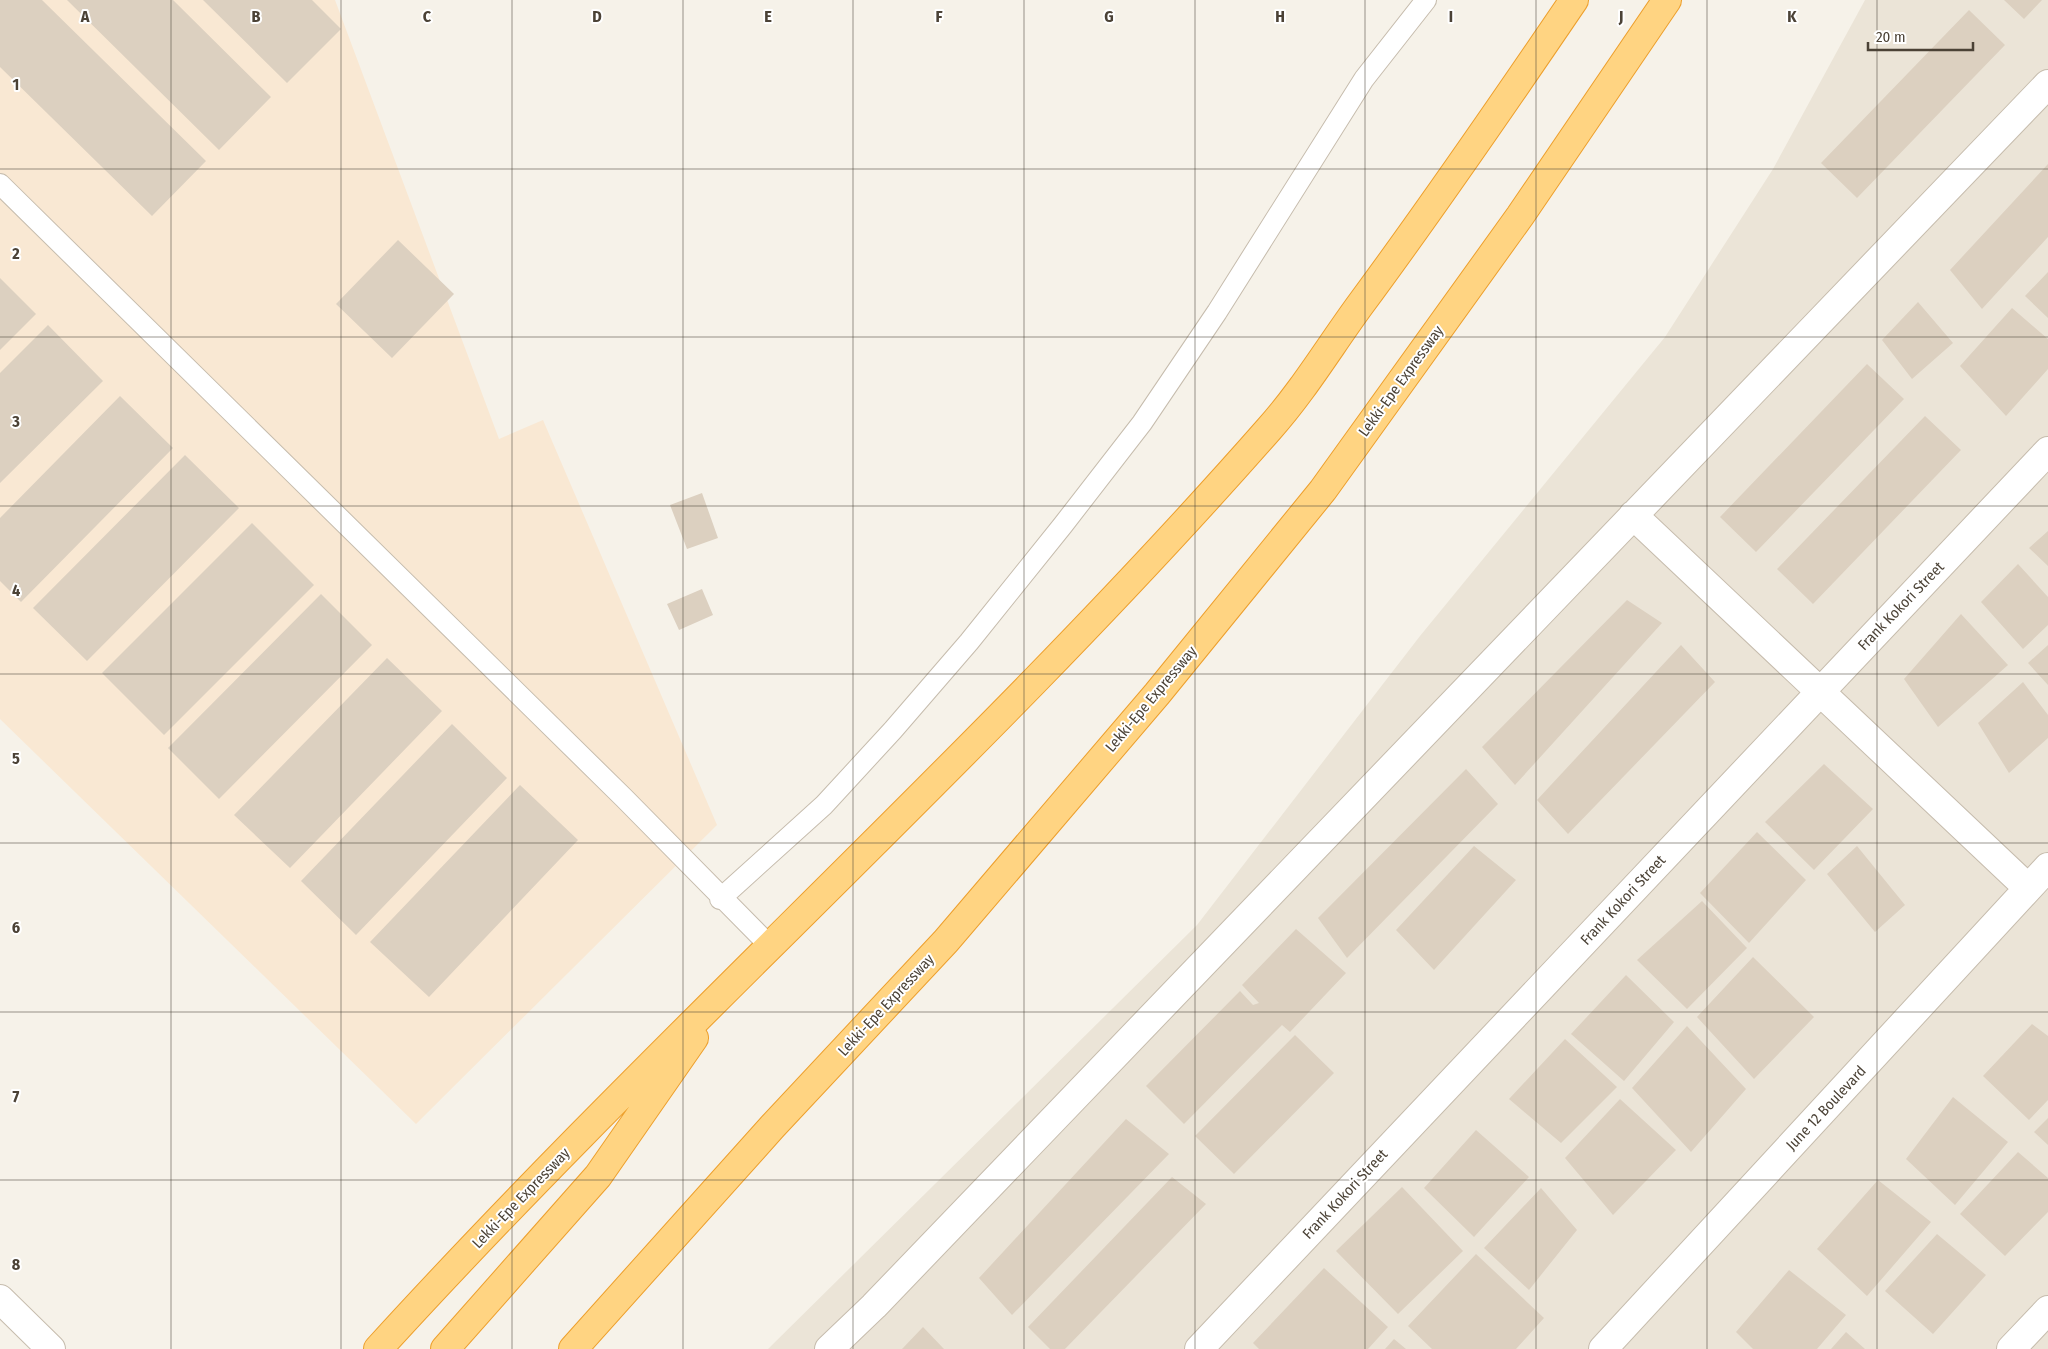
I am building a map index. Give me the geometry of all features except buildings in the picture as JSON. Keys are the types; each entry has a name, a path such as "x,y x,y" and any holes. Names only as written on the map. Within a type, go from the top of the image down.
{"highway":[{"name":"Lekki-Epe Expressway","path":"378,1349 452,1268 737,977 1046,672 1273,426 1445,189 1574,0"},
{"name":"Lekki-Epe Expressway","path":"573,1349 766,1134 946,941 1157,694 1323,490 1520,216 1667,0"},
{"path":"445,1349 598,1176 737,977"}],"street":[{"path":"830,1349 901,1278 2048,84"},
{"name":"Frank Kokori Street","path":"1199,1349 2048,451"},
{"path":"1633,515 2028,888"},
{"name":"June 12 Boulevard","path":"1603,1349 2048,867"},
{"path":"0,1299 51,1349"},
{"path":"2011,1349 2048,1310"}],"lane":[{"path":"720,899 824,805 887,737 969,642 1063,525 1142,423 1227,296 1364,80 1426,0"},
{"path":"0,184 624,798 720,899 769,945"}],"shaded area":[{"path":"0,0 335,0 499,439 543,420 717,825 416,1124 0,719"},
{"path":"1865,0 2048,0 2048,1349 768,1349 1197,925 1420,636 1665,337 1773,169"}]}
